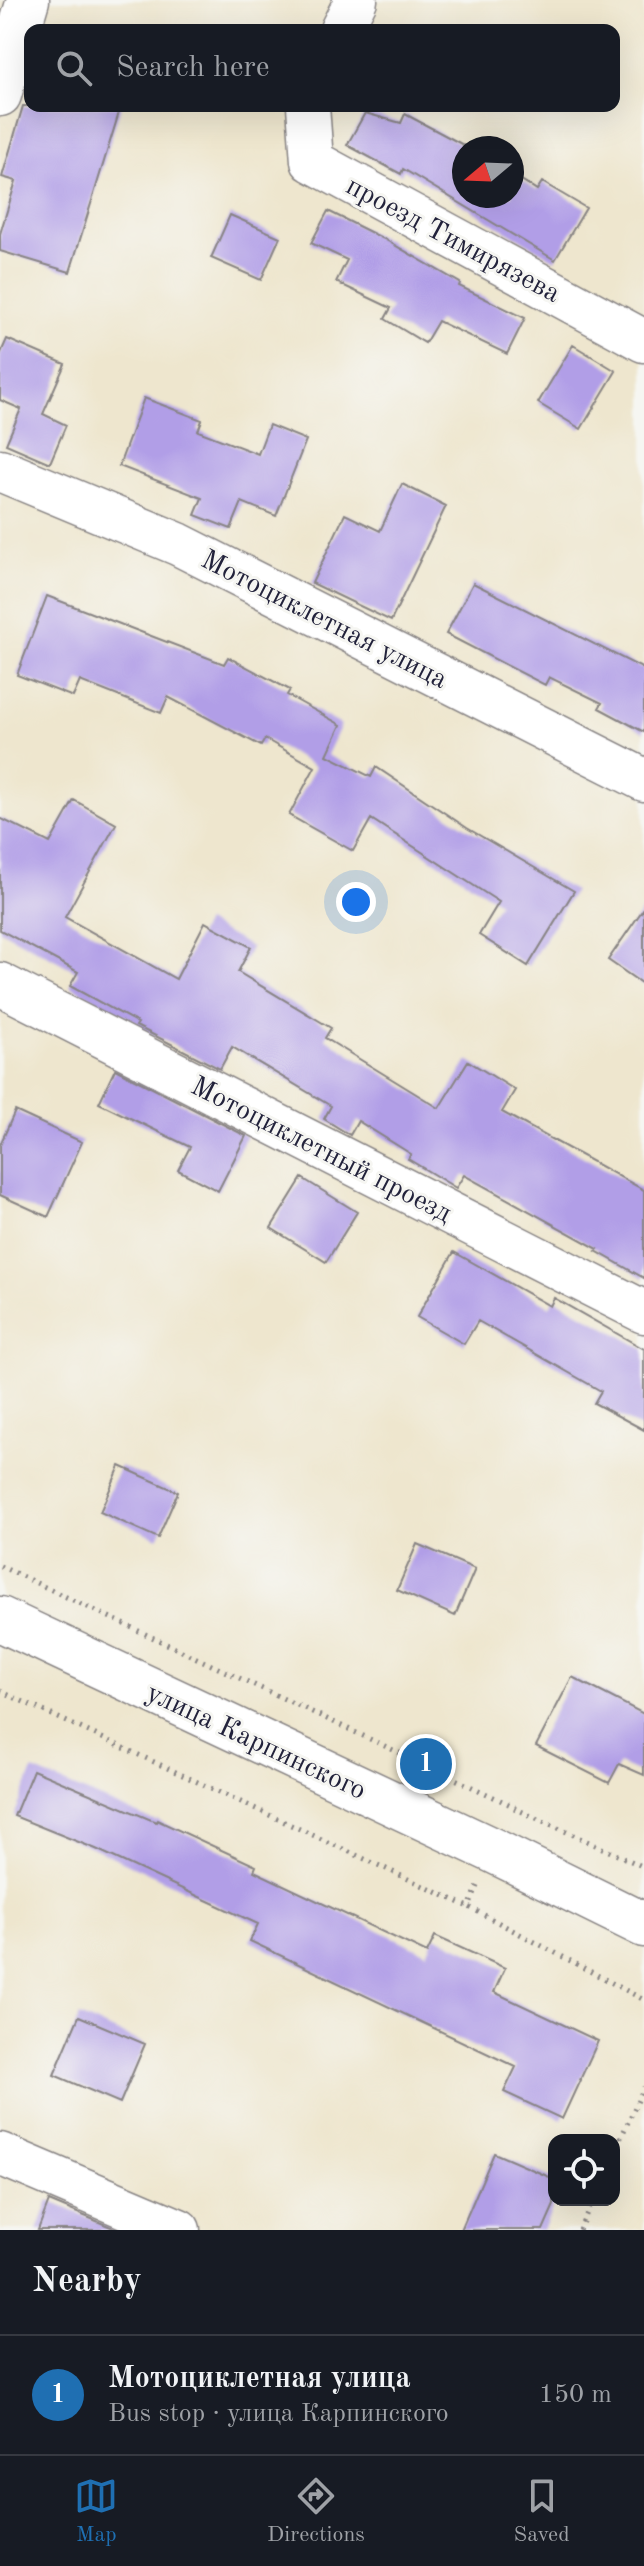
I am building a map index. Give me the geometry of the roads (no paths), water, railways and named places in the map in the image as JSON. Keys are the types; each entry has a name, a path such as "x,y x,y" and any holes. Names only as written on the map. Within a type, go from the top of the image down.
{"main road":[{"name":"улица Карпинского","path":"0,1619 494,1851 644,1925"}],"street":[{"path":"0,95 28,0"},
{"path":"344,24 356,0"},
{"name":"проезд Тимирязева","path":"308,112 312,161 644,341"},
{"name":"Мотоциклетная улица","path":"0,470 178,544 644,780"},
{"name":"Мотоциклетный проезд","path":"0,984 644,1312"},
{"path":"0,2154 179,2230"}],"place":[{"name":"Мотоциклетная улица","path":"426,1764"}]}
